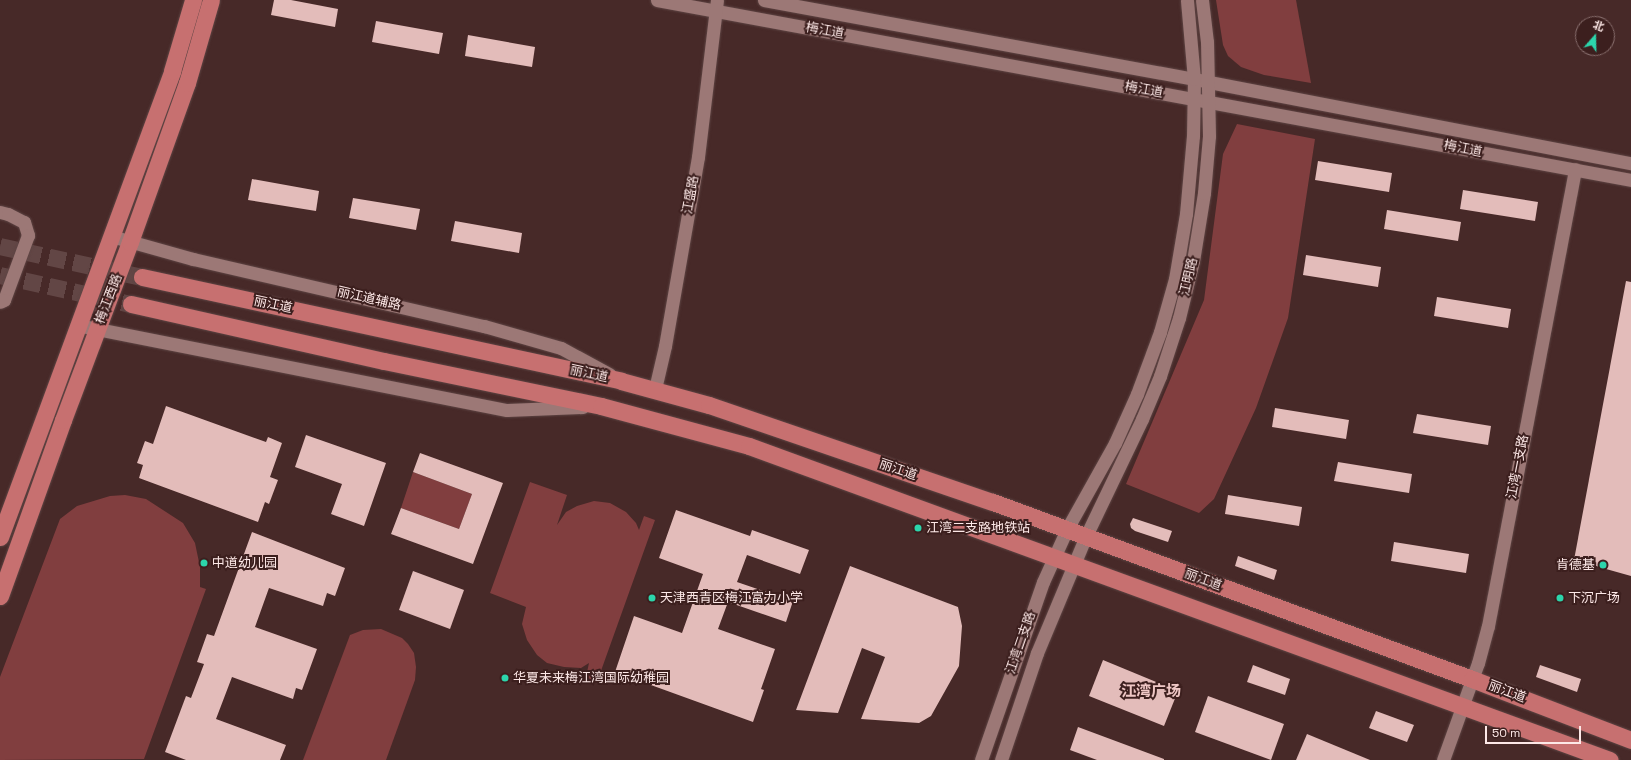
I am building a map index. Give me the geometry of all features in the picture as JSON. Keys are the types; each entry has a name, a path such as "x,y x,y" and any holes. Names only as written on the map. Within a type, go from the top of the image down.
{"main road":[{"name":"梅江西路","path":"0,537 77,325 172,72 193,0"},
{"name":"梅江西路","path":"0,596 62,420 130,242 187,83 211,0"},
{"name":"丽江道","path":"142,277 621,381 655,389 765,423 1067,529 1472,679 1631,740"},
{"path":"131,304 384,361 601,406 749,446 1610,760"}],"street":[{"name":"梅江道","path":"657,0 716,5 1194,99 1631,180"},
{"name":"梅江道","path":"764,0 1194,79 1631,163"},
{"name":"江明路","path":"1067,529 1115,443 1137,394 1160,332 1175,279 1186,214 1193,136 1194,79 1187,0"},
{"name":"江明路","path":"1086,536 1142,419 1160,376 1179,318 1193,261 1204,193 1209,136 1207,42 1202,0"},
{"name":"江盛路","path":"655,389 665,346 698,157 716,5"},
{"name":"江湾一支路","path":"1443,760 1463,706 1488,626 1575,170"},
{"path":"0,212 8,214 24,222 28,235 4,300 0,302"},
{"name":"丽江道辅路","path":"111,236 193,259 484,326 561,348 621,381"},
{"path":"77,325 507,410 601,406"},
{"name":"江湾二支路","path":"981,760 1043,582 1067,529"},
{"name":"江湾二支路","path":"1000,760 1037,653 1086,536"}],"shaded area":[{"path":"1216,0 1296,0 1311,83 1264,75 1241,67 1228,56 1223,45"},
{"path":"1237,124 1315,139 1288,318 1256,408 1214,499 1199,513 1126,484 1204,300 1223,154"},
{"path":"413,472 472,494 459,529 401,508"},
{"path":"530,482 567,495 557,525 566,512 577,506 594,501 610,503 626,512 636,523 639,530 644,516 655,520 597,682 586,677 589,663 581,668 564,667 547,663 537,655 527,640 522,624 526,607 490,593"},
{"path":"125,495 146,499 183,523 195,543 200,567 200,587 206,589 144,759 0,760 0,677 60,519 77,506 110,496"},
{"path":"381,629 402,638 408,644 414,653 416,667 415,680 386,760 303,760 350,635 363,630"}],"building":[{"path":"274,0 291,0 338,9 335,27 271,15"},
{"path":"376,21 443,33 439,54 372,42"},
{"path":"468,35 535,47 532,67 465,56"},
{"path":"1318,161 1392,173 1389,192 1315,180"},
{"path":"252,179 319,191 316,211 248,200"},
{"path":"1463,190 1538,202 1535,221 1460,209"},
{"path":"353,198 420,209 416,230 349,218"},
{"path":"1387,210 1461,222 1458,241 1384,229"},
{"path":"455,221 522,233 519,253 451,241"},
{"path":"1306,255 1381,267 1378,287 1303,275"},
{"path":"1626,281 1631,282 1631,576 1574,560"},
{"path":"1437,297 1511,309 1508,328 1434,316"},
{"path":"166,406 266,442 268,437 282,443 270,477 278,480 269,504 265,502 258,522 139,478 143,465 137,463 145,441 153,444"},
{"path":"1275,408 1349,420 1346,439 1272,427"},
{"path":"1417,414 1491,426 1488,445 1413,433"},
{"path":"306,435 386,463 364,526 331,514 342,484 295,467"},
{"path":"420,453 503,483 473,564 391,534 401,508 459,529 472,494 413,472"},
{"path":"1338,462 1412,474 1409,493 1334,481"},
{"path":"1228,495 1302,507 1299,526 1225,514"},
{"path":"676,510 750,536 752,530 809,550 800,574 747,555 737,582 793,601 786,622 728,602 718,629 775,649 761,689 764,690 753,722 615,672 634,616 682,633 703,574 659,558"},
{"path":"1133,518 1172,531 1168,542 1135,531 1131,528 1130,524"},
{"path":"252,532 345,568 335,596 327,593 323,606 269,588 255,627 317,649 302,690 296,688 293,699 232,677 216,719 286,745 280,760 186,760 165,752 186,696 191,698 204,664 197,662 207,634 214,636"},
{"path":"1394,542 1469,554 1466,573 1391,561"},
{"path":"1238,556 1277,570 1274,580 1235,566"},
{"path":"850,566 958,607 962,626 959,666 931,716 919,723 861,719 885,657 862,648 838,713 796,710"},
{"path":"413,571 464,590 450,629 399,610"},
{"path":"1103,660 1178,691 1164,726 1089,696"},
{"path":"1253,665 1290,679 1285,695 1247,682"},
{"path":"1540,665 1581,679 1577,692 1536,677"},
{"path":"1208,696 1284,724 1271,760 1195,732"},
{"path":"1376,711 1414,725 1407,742 1369,728"},
{"path":"1078,727 1164,760 1097,760 1070,750"},
{"path":"1307,734 1370,760 1296,760"}],"tunnel":[{"path":"0,246 142,277"},
{"path":"0,275 131,304"}],"place":[{"name":"江湾二支路地铁站","path":"918,528"},
{"name":"中道幼儿园","path":"204,563"},
{"name":"肯德基","path":"1603,565"},
{"name":"天津西青区梅江富力小学","path":"652,598"},
{"name":"下沉广场","path":"1560,598"},
{"name":"华夏未来梅江湾国际幼稚园","path":"505,678"}],"district":[{"name":"江湾广场","path":"1151,691"}]}
